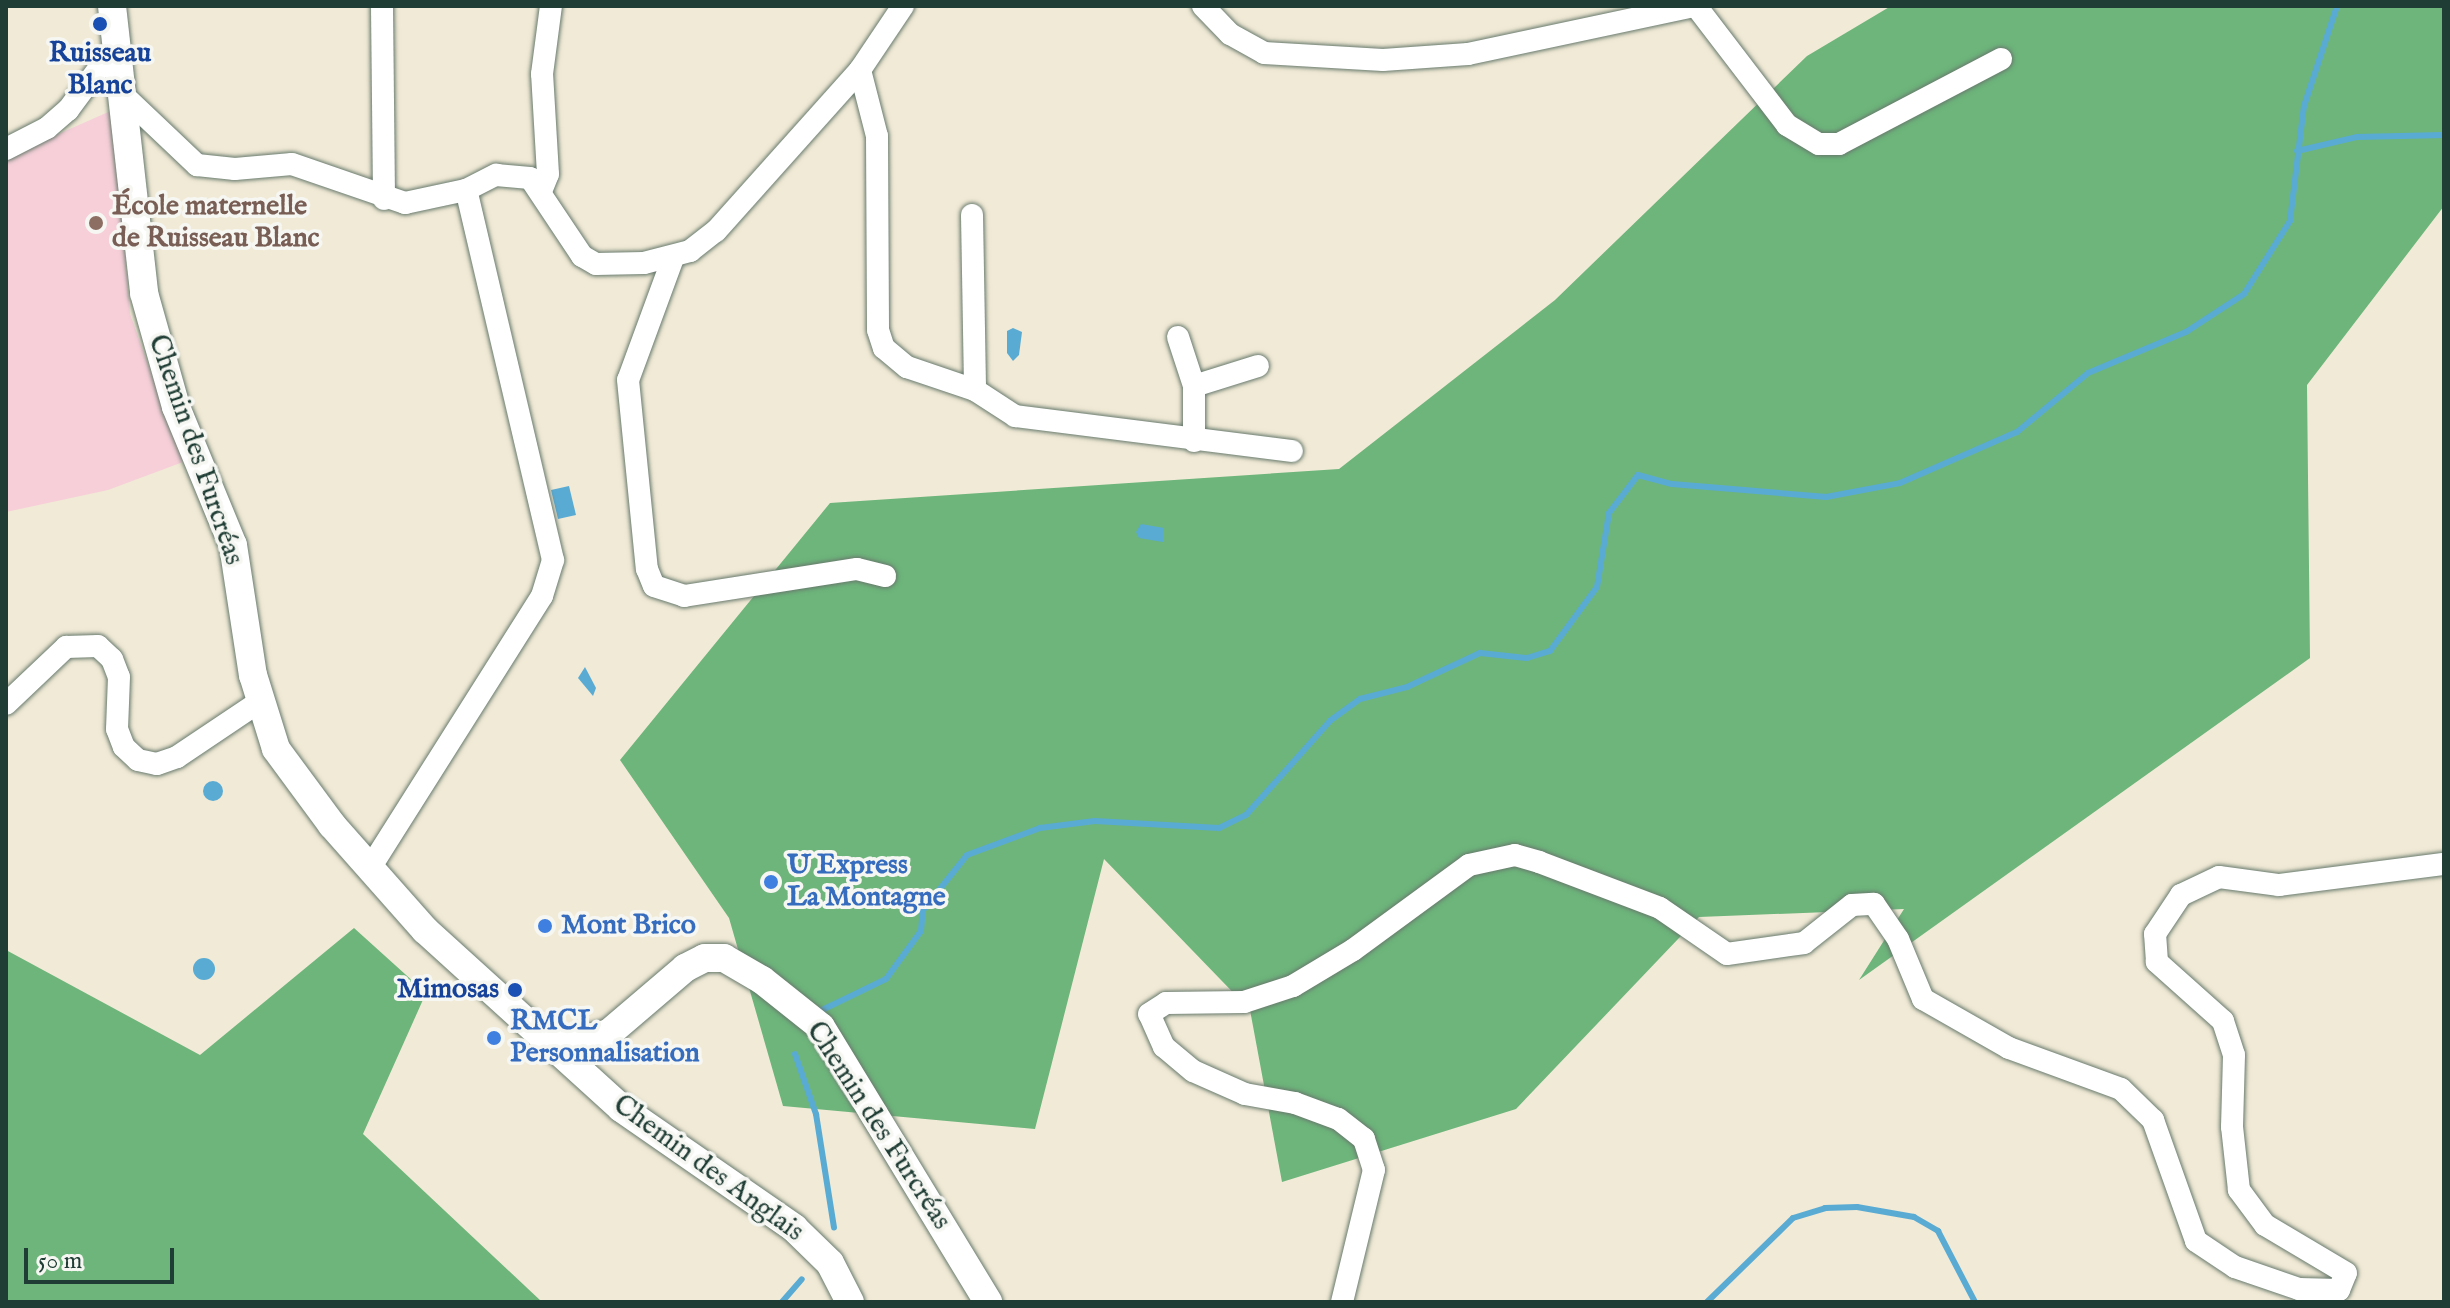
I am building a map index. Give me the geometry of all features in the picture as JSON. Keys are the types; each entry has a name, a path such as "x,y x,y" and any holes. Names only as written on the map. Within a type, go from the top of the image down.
{"street":[{"name":"Chemin des Furcréas","path":"112,6 144,293 176,407 233,545 259,702 276,749 370,868 425,930 553,1047 609,1033 685,968 705,958 724,958 762,980 821,1027 988,1302"},
{"path":"382,6 384,199"},
{"path":"542,189 548,174 542,74 551,6"},
{"path":"121,93 197,165 235,169 292,164 384,199 405,203 466,190 496,175 516,174 542,189 582,256 596,264 673,258 716,231 860,70 903,6"},
{"path":"1203,6 1230,34 1264,53 1383,60 1468,54 1695,6 1787,125 1819,144 1839,144 2001,59"},
{"path":"6,149 47,128 68,110 102,64 117,60"},
{"path":"860,70 877,136 878,330 884,348 907,367 975,390 1015,416 1292,451"},
{"path":"370,868 542,596 553,560 466,190"},
{"path":"972,215 975,390"},
{"path":"673,258 628,380 647,569 654,586 676,597 857,569 885,576"},
{"path":"1178,337 1194,386 1194,441"},
{"path":"1194,386 1258,366"},
{"path":"6,704 66,647 98,646 112,659 119,677 117,729 124,747 138,760 157,764 177,757 259,702"},
{"path":"1342,1302 1374,1170 1364,1139 1338,1119 1295,1103 1245,1094 1193,1071 1164,1047 1149,1014 1166,1003 1244,1002 1293,986 1353,950 1469,865 1515,855 1539,862 1660,908 1727,954 1804,943 1852,905 1874,904 1898,939 1923,999 2009,1048 2121,1089 2153,1120 2196,1241 2235,1267 2299,1289 2339,1290 2346,1273 2265,1225 2239,1190 2232,1127 2234,1055 2223,1021 2157,962 2155,934 2181,895 2219,877 2279,885 2444,864"},
{"name":"Chemin des Anglais","path":"553,1047 621,1108 794,1228 830,1263 850,1302"}],"shaded area":[{"path":"113,110 130,314 183,462 108,490 6,512 6,157"}],"green space":[{"path":"1891,6 2444,6 2444,206 2307,385 2310,658 1859,980 1904,909 1699,917 1516,1109 1282,1182 1250,1010 1104,859 1035,1129 783,1106 729,918 620,760 830,503 1339,469 1555,300 1807,56"},
{"path":"354,928 426,993 363,1134 542,1302 6,1302 6,950 200,1055"}],"water":[{"path":"1013,328 1022,332 1019,355 1013,361 1007,353 1007,331"},
{"path":"569,486 576,515 558,519 551,490"},
{"path":"1141,524 1164,528 1163,542 1139,538 1136,532"},
{"path":"585,667 596,688 593,696 578,678"},
{"path":"213,781 220,784 223,791 220,798 213,801 206,798 203,791 206,784"},
{"path":"204,958 212,961 215,969 212,977 204,980 196,977 193,969 196,961"}],"waterway":[{"path":"820,1011 886,979 921,931 923,910 967,855 1040,828 1095,821 1219,828 1246,815 1331,720 1360,699 1407,687 1480,653 1527,658 1550,651 1597,587 1609,513 1638,475 1672,484 1826,497 1900,483 2017,432 2088,373 2186,332 2244,294 2290,221 2304,106 2337,6"},
{"path":"2297,151 2357,137 2444,135"},
{"path":"795,1054 816,1114 834,1228"},
{"path":"1707,1302 1793,1218 1825,1208 1857,1207 1914,1217 1938,1231 1975,1302"},
{"path":"782,1302 802,1279"}],"place":[{"name":"Ruisseau Blanc","path":"100,24"},
{"name":"École maternelle de Ruisseau Blanc","path":"96,223"},
{"name":"U Express La Montagne","path":"771,882"},
{"name":"Mont Brico","path":"545,926"},
{"name":"Mimosas","path":"515,990"},
{"name":"RMCL Personnalisation","path":"494,1038"}]}
